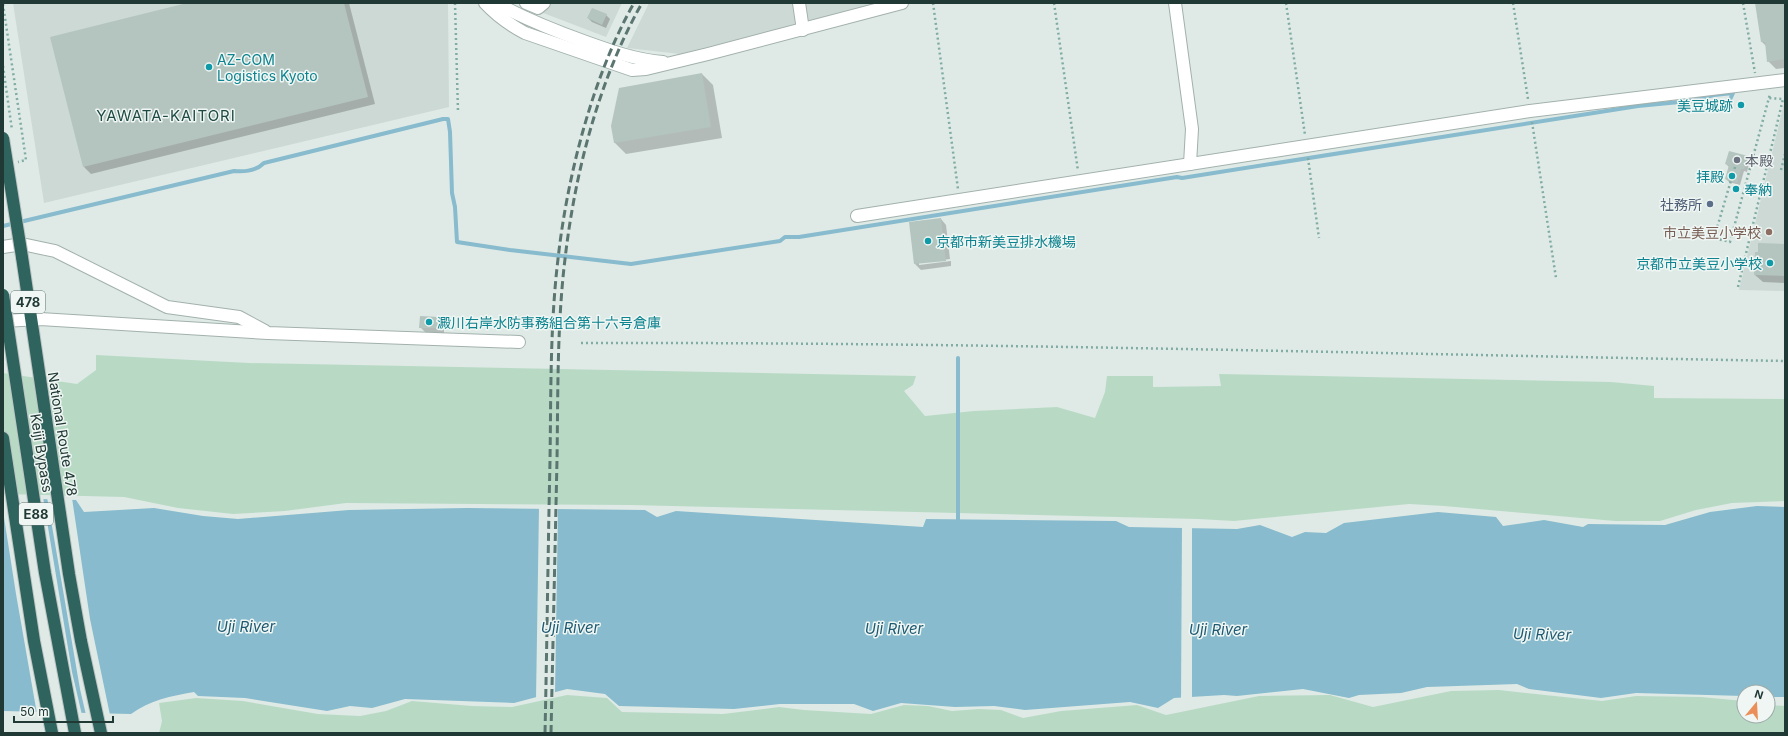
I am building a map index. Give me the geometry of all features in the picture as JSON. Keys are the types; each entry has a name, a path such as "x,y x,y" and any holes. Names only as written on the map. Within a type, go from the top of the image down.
{"highway":[{"name":"National Route 478","path":"3,138 70,581 82,648 101,733"},
{"name":"Keiji Bypass","path":"3,295 45,572 75,733"},
{"name":"E88","path":"3,438 34,641 52,733"}],"street":[{"path":"485,3 495,14 510,25 525,33 632,70 646,69 672,63 902,3"},
{"path":"496,3 518,15 560,33 625,56 672,63"},
{"path":"526,3 538,8 544,3"},
{"path":"800,3 803,30"},
{"path":"1175,3 1192,129 1190,164"},
{"path":"858,216 1530,112 1779,80"},
{"path":"3,247 22,244 55,251 167,307 239,317 268,333"},
{"path":"3,320 30,319 268,333 519,342"}],"path":[{"path":"455,3 458,112"},
{"path":"933,3 960,200"},
{"path":"1054,3 1080,182"},
{"path":"1286,3 1319,238"},
{"path":"1513,3 1556,278"},
{"path":"1743,3 1756,84"},
{"path":"3,4 26,160 16,162"},
{"path":"1735,167 1714,238 1730,242 1769,98 1779,80"},
{"path":"1738,287 1783,99 1769,98"},
{"path":"1780,170 1785,154"},
{"path":"581,344 715,343 1050,347 1785,361"}],"shaded area":[{"path":"13,3 448,3 449,107 44,203"},
{"path":"517,3 622,3 606,37"},
{"path":"649,3 881,3 680,54 627,48"},
{"name":"市立美豆小学校","path":"1785,99 1785,291 1739,290 1767,174"}],"green space":[{"path":"96,355 249,363 916,376 913,385 904,391 925,416 974,411 1057,407 1095,418 1105,392 1107,376 1153,376 1153,387 1221,386 1219,374 1611,382 1654,386 1654,398 1785,399 1785,501 1732,503 1696,510 1660,521 1615,521 1409,504 1234,521 630,505 346,503 285,511 233,514 178,508 124,497 3,494 3,373 77,384 96,370"},
{"path":"1499,690 1602,701 1636,696 1701,697 1736,700 1736,724 1776,724 1776,705 1785,706 1785,733 159,733 162,721 159,703 196,698 243,701 318,714 360,716 386,711 412,701 472,706 512,707 567,695 607,698 622,712 723,714 779,707 871,714 904,705 928,706 952,711 979,709 1001,710 1023,718 1061,711 1137,705 1166,715 1259,696 1330,695 1373,707 1451,691"}],"water":[{"name":"Uji River","path":"3,498 76,500 84,512 154,508 203,516 238,519 349,510 467,508 645,510 657,517 676,511 923,527 926,519 1116,521 1129,527 1237,529 1260,525 1292,537 1305,532 1326,533 1344,523 1438,512 1496,517 1503,526 1544,520 1583,527 1588,524 1665,525 1710,512 1757,506 1785,507 1785,697 1776,697 1776,684 1736,684 1736,696 1636,693 1601,698 1529,689 1517,684 1427,687 1401,693 1359,695 1349,698 1303,689 1237,696 1224,695 1174,698 1158,708 1130,702 1025,710 994,706 955,707 901,703 873,711 854,704 780,704 734,709 619,706 605,694 567,689 514,703 405,699 372,708 350,706 327,711 245,698 198,696 194,692 153,702 131,714 3,711"}],"pier":[{"path":"3,496 43,497 72,672 82,715 37,714 3,511"},
{"path":"47,497 72,498 90,619 110,715 86,715 80,689"},
{"path":"539,507 558,507 555,694 536,699"},
{"path":"1182,526 1192,526 1192,699 1181,700"}],"building":[{"name":"AZ-COM Logistics Kyoto","path":"187,3 344,3 368,97 83,167 50,37"},
{"path":"1755,3 1785,3 1785,59 1767,62 1765,42 1761,42"},
{"path":"592,8 607,14 602,25 587,18"},
{"path":"702,73 711,127 614,143 611,126 619,88"},
{"path":"1729,151 1748,156 1744,169 1741,169 1737,183 1725,179 1729,165 1725,164"},
{"name":"京都市新美豆排水機場","path":"941,218 946,261 914,264 909,222"},
{"name":"京都市立美豆小学校","path":"1758,243 1785,244 1785,276 1754,275 1755,252 1758,252"},
{"name":"澱川右岸水防事務組合第十六号倉庫","path":"420,316 439,317 439,328 419,328"}],"waterway":[{"path":"3,226 234,171 250,170 257,168 264,163 448,119 450,132 452,193 455,207 457,242 510,250 631,264 780,241 785,237 799,237 1177,177 1182,178 1638,106 1690,101 1714,95 1733,93 1729,102"},
{"path":"958,358 958,523"}],"railway":[{"path":"545,733 551,360 555,284 558,259 568,195 584,127 606,62 619,31 634,3"},
{"path":"551,733 558,360 562,284 569,226 582,160 601,94 613,63 642,3"}],"place":[{"name":"AZ-COM Logistics Kyoto","path":"209,67"},
{"name":"美豆城跡","path":"1741,105"},
{"name":"本殿","path":"1737,160"},
{"name":"拝殿","path":"1732,176"},
{"name":"奉納","path":"1736,189"},
{"name":"社務所","path":"1710,204"},
{"name":"市立美豆小学校","path":"1769,232"},
{"name":"京都市新美豆排水機場","path":"928,241"},
{"name":"京都市立美豆小学校","path":"1770,263"},
{"name":"澱川右岸水防事務組合第十六号倉庫","path":"429,322"}],"district":[{"name":"YAWATA-KAITORI","path":"166,115"}]}
